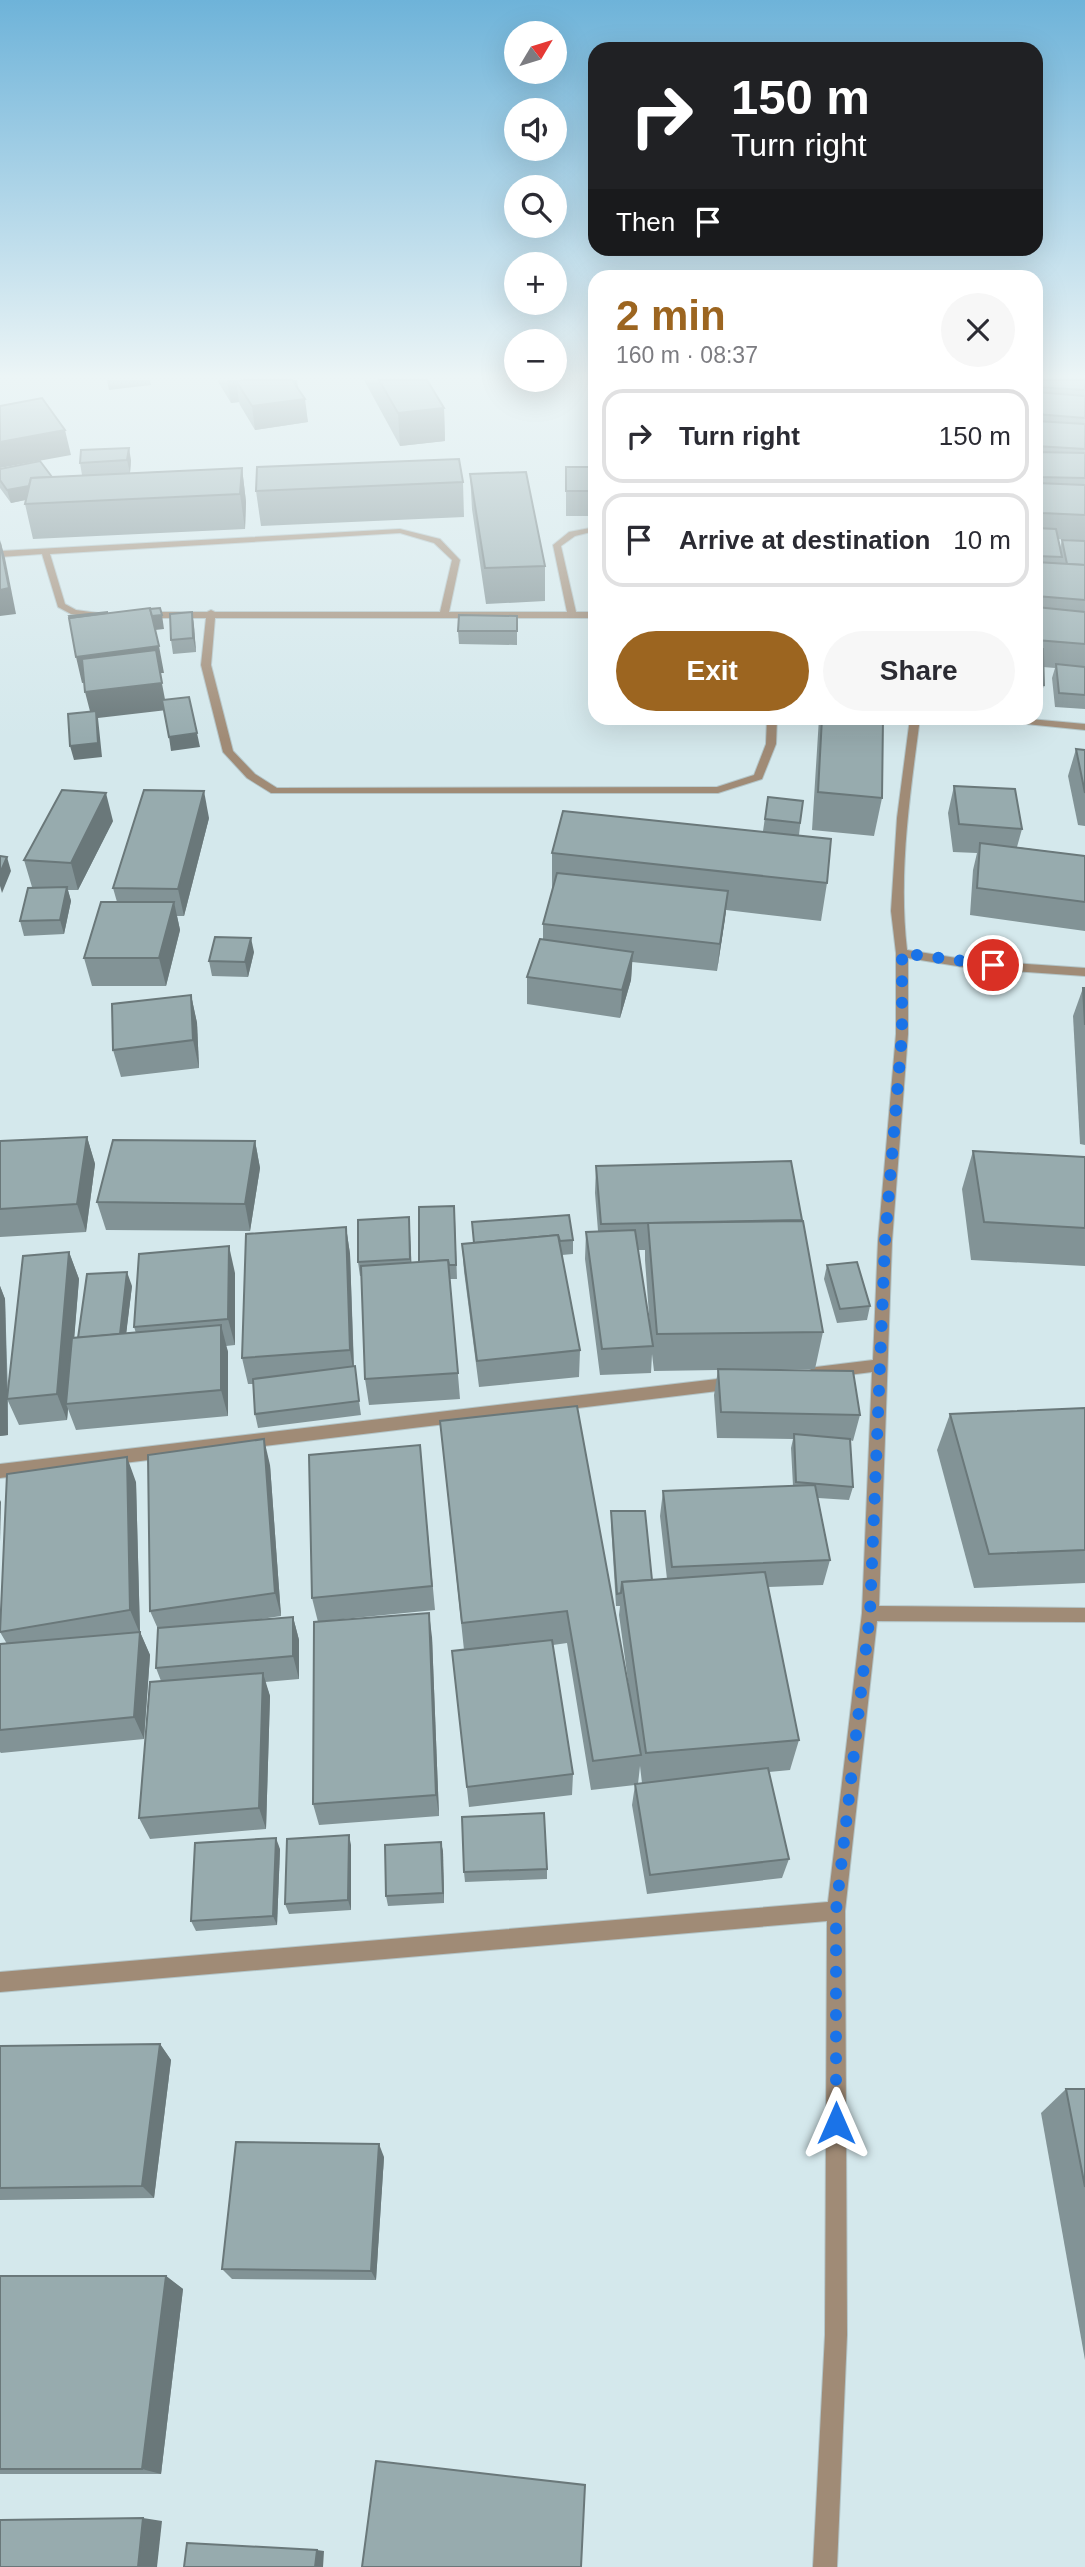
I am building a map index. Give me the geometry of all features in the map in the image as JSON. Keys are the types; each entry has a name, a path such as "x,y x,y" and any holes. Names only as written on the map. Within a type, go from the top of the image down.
{"street":[{"path":"0,554 400,531 437,541 456,559 444,613"},
{"path":"572,614 557,545 572,534 588,531"},
{"path":"45,551 61,605 74,612 114,616"},
{"path":"211,613 206,665 229,752 251,776 275,791 718,790 758,777 771,744 772,725"},
{"path":"128,615 588,615"},
{"path":"1043,723 1085,727"},
{"path":"825,2567 836,2335 836,1911 870,1613 885,1241 902,1034 902,953 897,911 898,885 902,818 914,725"},
{"path":"902,953 970,964 1085,972"},
{"path":"798,1375 881,1365"},
{"path":"0,1471 743,1382"},
{"path":"870,1613 1085,1615"},
{"path":"0,1982 836,1911"}],"building":[{"path":"26,500 115,500 25,504"},
{"path":"474,500 532,500 545,566 485,568"},
{"path":"1043,500 1085,500 1085,515 1043,513"},
{"path":"1043,528 1056,529 1062,557 1043,556"},
{"path":"1062,540 1085,541 1085,565 1067,564"},
{"path":"0,543 9,588 0,590"},
{"path":"1043,562 1085,565 1085,600 1043,597"},
{"path":"150,608 159,646 76,657 69,618"},
{"path":"160,608 162,615 152,616 150,609"},
{"path":"1043,608 1085,612 1085,644 1043,641"},
{"path":"107,612 70,618 69,616"},
{"path":"192,612 193,638 171,640 170,614"},
{"path":"459,615 517,616 517,631 458,631"},
{"path":"156,650 162,683 85,692 82,659"},
{"path":"1056,664 1085,667 1085,695 1059,693"},
{"path":"189,697 197,733 169,737 162,700"},
{"path":"96,711 98,743 70,746 68,714"},
{"path":"822,725 883,725 882,798 818,792"},
{"path":"1076,749 1085,750 1085,793"},
{"path":"954,786 1015,789 1022,829 959,824"},
{"path":"62,790 106,793 71,863 24,860"},
{"path":"144,790 204,791 178,889 113,888"},
{"path":"768,797 803,801 800,823 765,819"},
{"path":"563,811 831,839 827,883 552,853"},
{"path":"980,843 1085,856 1085,902 977,888"},
{"path":"0,856 7,857 0,873"},
{"path":"557,873 728,891 720,944 543,924"},
{"path":"67,887 60,920 20,921 28,888"},
{"path":"101,902 174,902 159,958 84,958"},
{"path":"215,937 251,938 245,962 209,961"},
{"path":"540,939 633,952 622,990 527,977"},
{"path":"1083,988 1085,988 1085,1025"},
{"path":"191,995 193,1040 113,1050 112,1004"},
{"path":"87,1137 77,1204 0,1209 0,1141"},
{"path":"113,1140 255,1141 245,1204 97,1202"},
{"path":"973,1151 1085,1157 1085,1228 984,1222"},
{"path":"791,1161 802,1220 601,1224 596,1166"},
{"path":"454,1206 456,1265 449,1265 448,1260 419,1262 419,1207"},
{"path":"569,1215 573,1240 560,1241 558,1235 474,1243 472,1222"},
{"path":"409,1217 410,1259 358,1262 358,1220"},
{"path":"803,1221 823,1332 657,1334 648,1223"},
{"path":"346,1227 350,1350 242,1358 246,1234"},
{"path":"635,1230 653,1346 602,1349 586,1232"},
{"path":"558,1235 580,1350 477,1361 462,1244"},
{"path":"229,1246 228,1319 134,1327 139,1254"},
{"path":"69,1252 57,1394 7,1399 23,1256"},
{"path":"448,1260 458,1373 365,1379 361,1266"},
{"path":"857,1262 870,1306 840,1309 827,1265"},
{"path":"127,1272 120,1334 78,1338 87,1274"},
{"path":"221,1325 221,1390 66,1404 72,1338"},
{"path":"355,1366 359,1401 255,1414 253,1379"},
{"path":"718,1369 853,1371 860,1415 721,1412"},
{"path":"577,1406 641,1755 593,1761 567,1611 462,1623 440,1421"},
{"path":"1085,1408 1085,1550 989,1554 950,1414"},
{"path":"794,1434 850,1439 853,1487 796,1482"},
{"path":"264,1439 275,1593 150,1611 148,1455"},
{"path":"420,1445 432,1586 312,1598 309,1455"},
{"path":"127,1457 130,1610 0,1632 7,1474"},
{"path":"815,1485 830,1560 672,1567 663,1491"},
{"path":"611,1511 645,1511 652,1580 622,1582 621,1593 617,1594"},
{"path":"765,1572 799,1740 646,1753 622,1582"},
{"path":"429,1613 436,1795 313,1804 314,1622"},
{"path":"293,1617 293,1656 156,1668 158,1628"},
{"path":"140,1632 134,1717 0,1730 0,1644"},
{"path":"552,1640 573,1774 467,1787 452,1651"},
{"path":"263,1673 259,1808 139,1818 150,1682"},
{"path":"768,1768 789,1859 650,1875 635,1784"},
{"path":"544,1813 547,1869 464,1872 462,1817"},
{"path":"349,1835 348,1900 285,1904 287,1839"},
{"path":"276,1838 273,1916 191,1921 195,1843"},
{"path":"441,1842 443,1893 386,1896 385,1845"},
{"path":"160,2044 142,2186 0,2188 0,2046"},
{"path":"1066,2089 1085,2089 1085,2187"},
{"path":"236,2142 379,2144 371,2271 222,2269"},
{"path":"0,2276 166,2276 142,2469 0,2469"},
{"path":"376,2461 585,2485 581,2567 362,2567"},
{"path":"143,2518 138,2567 0,2567 0,2520"},
{"path":"187,2543 317,2550 315,2567 184,2567"}],"route":[{"path":"836,2123 836,1911 870,1613 885,1241 902,1034 902,953 993,965"}]}
